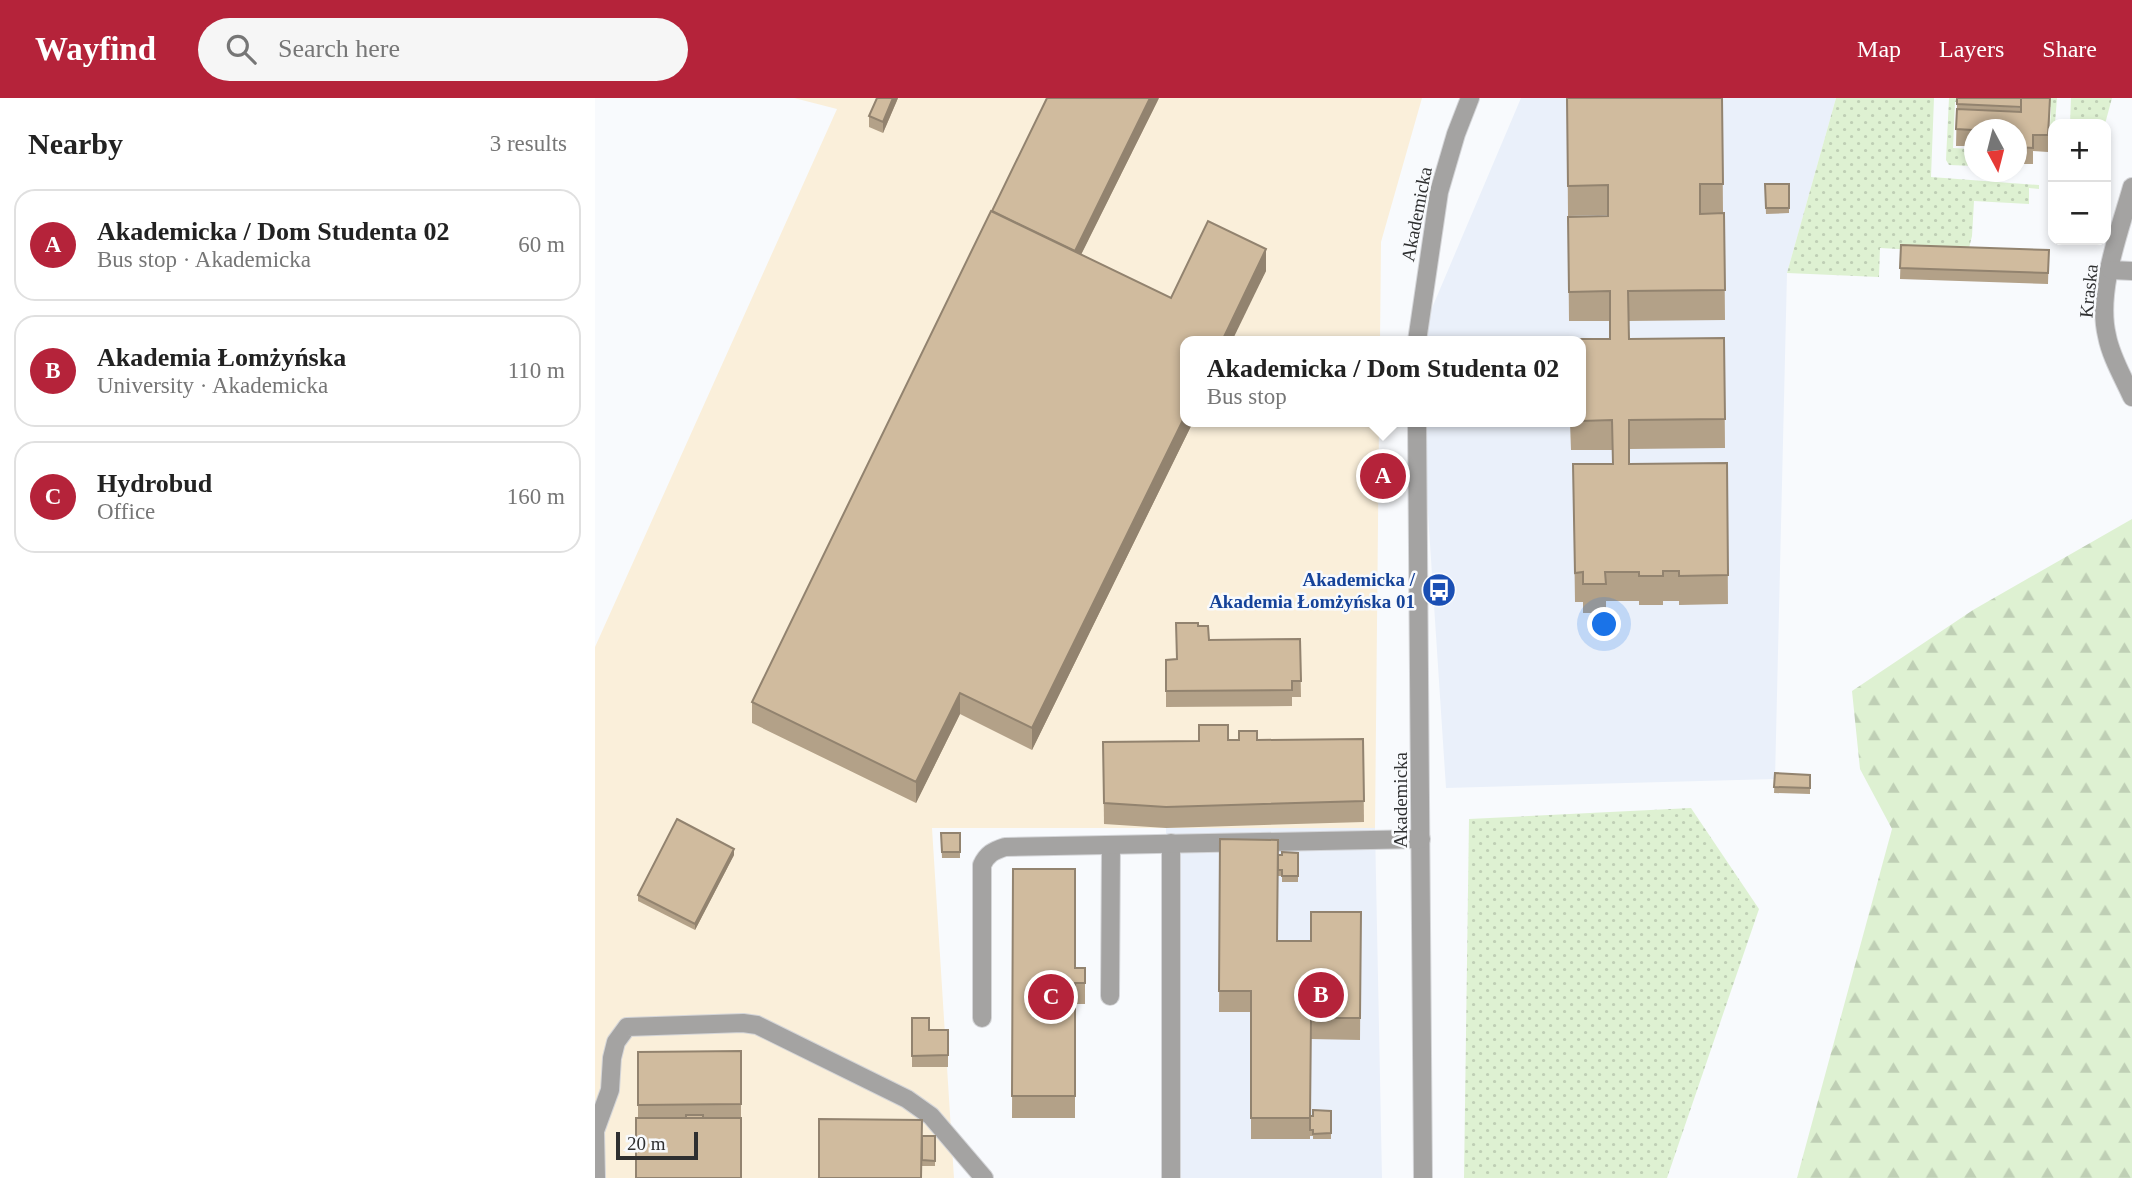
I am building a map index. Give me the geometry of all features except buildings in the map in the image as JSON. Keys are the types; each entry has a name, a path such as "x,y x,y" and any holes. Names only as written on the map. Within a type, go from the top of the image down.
{"street":[{"name":"Akademicka","path":"1418,336 1439,192 1470,98"},
{"name":"Kraska","path":"2132,187 2105,295 2107,339 2132,397"},
{"path":"2111,270 2132,271"},
{"name":"Akademicka","path":"1417,427 1423,1178"},
{"path":"982,1017 982,865 986,857 1005,847 1421,839"},
{"path":"1171,843 1171,1178"},
{"path":"1110,996 1111,845"},
{"path":"596,1178 595,1131 610,1090 616,1042 627,1027 743,1023 757,1025 907,1100 932,1116 969,1169 984,1178"}],"shaded area":[{"path":"794,98 1422,98 1381,242 1380,336 1180,336 1180,427 1379,427 1375,828 932,828 954,1178 595,1178 595,647 837,109"},
{"path":"1521,98 1836,98 1787,273 1775,779 1446,788 1422,427 1586,427 1586,336 1420,336"},
{"path":"1166,828 1375,828 1382,1178 1165,1178"}],"green space":[{"path":"1836,98 1934,98 1931,177 1964,179 1964,182 2039,185 2039,189 2029,188 2029,204 1974,201 1969,248 1954,252 1880,248 1879,277 1787,273"},
{"path":"1949,98 1969,98 1968,102 1955,102 1953,148 1964,149 1964,166 1949,165 1946,160"},
{"path":"2037,98 2057,98 2055,119 2050,119 2051,107 2037,106"},
{"path":"2071,98 2112,98 2106,119 2070,119"},
{"path":"2132,519 2132,1178 1797,1178 1892,829 1860,769 1852,691 1973,610"},
{"path":"1691,808 1759,909 1667,1178 1464,1178 1469,819"}],"place":[{"name":"Akademicka / Dom Studenta 02","path":"1383,476"},
{"name":"Akademicka / Akademia Łomżyńska 01","path":"1439,590"},
{"name":"Akademia Łomżyńska","path":"1321,995"},
{"name":"Hydrobud","path":"1051,997"}]}
